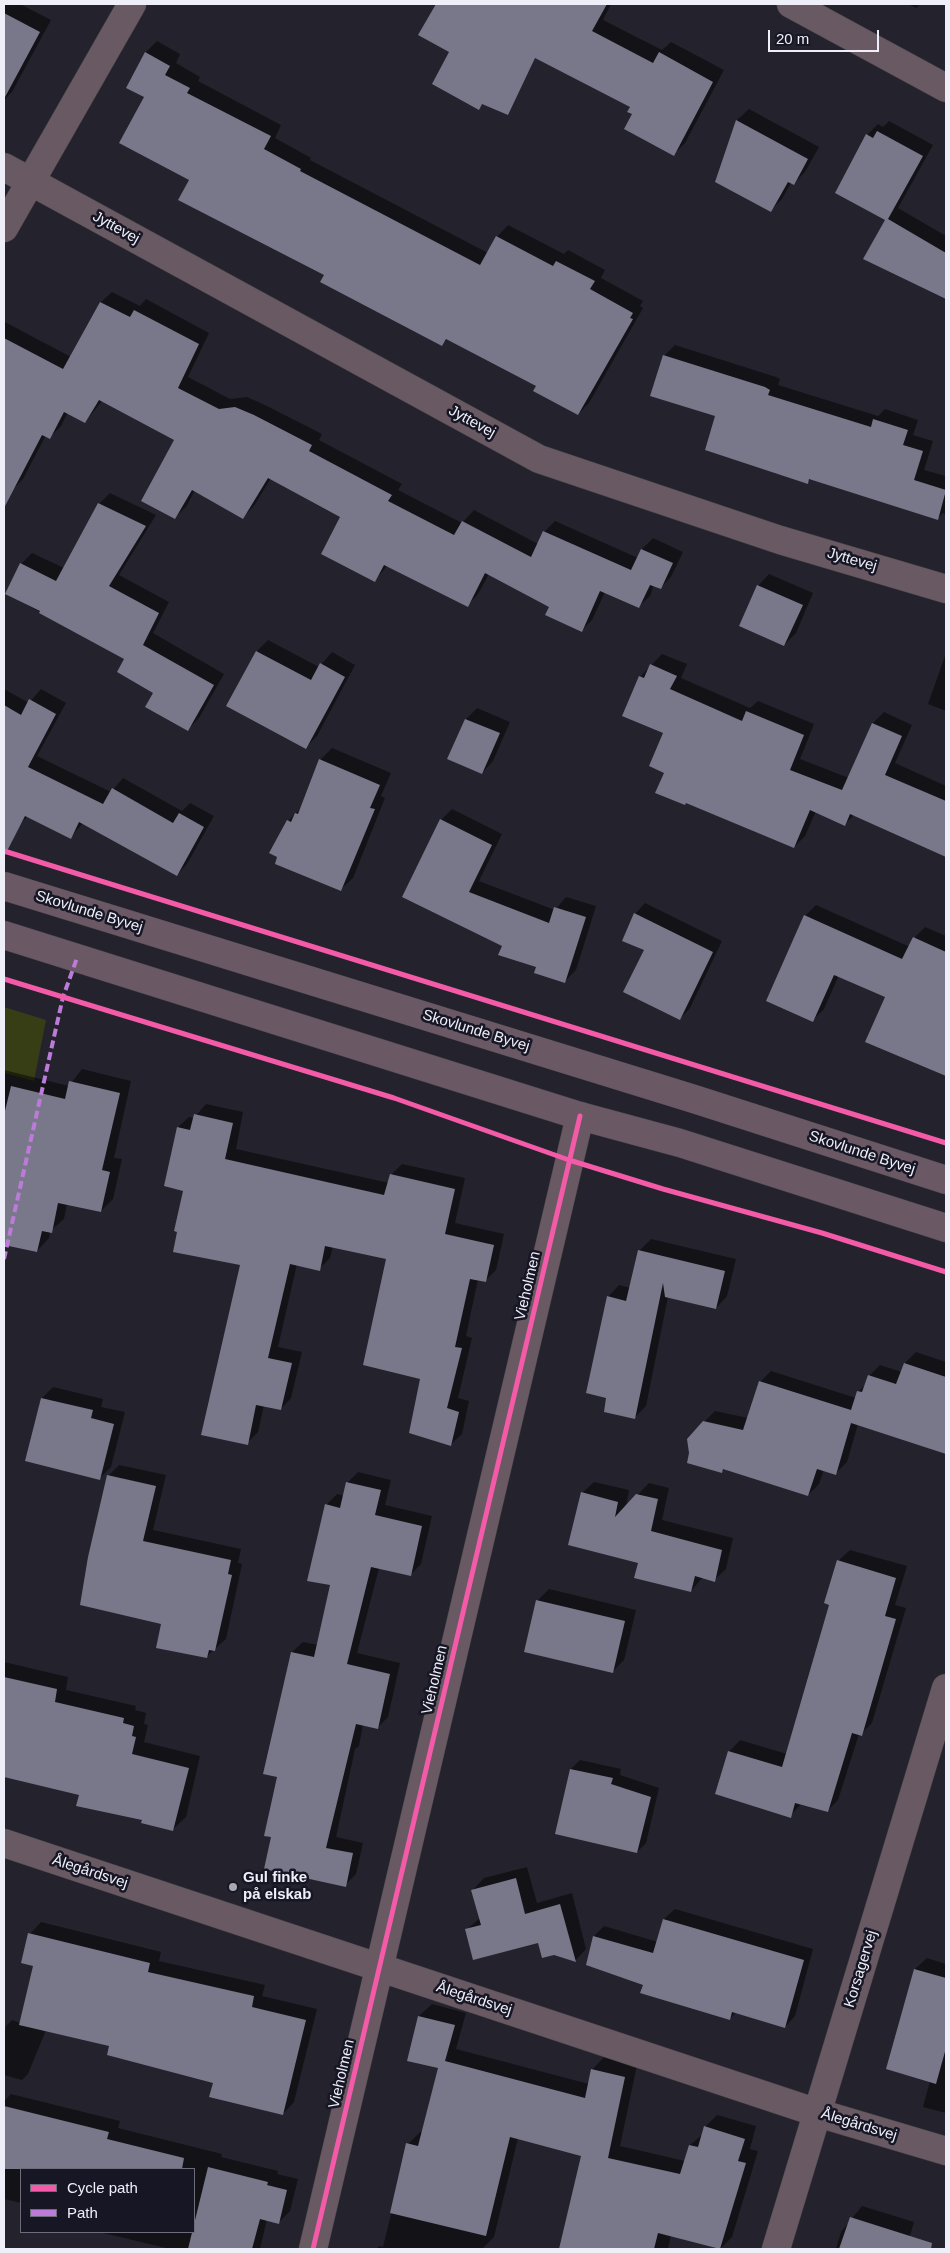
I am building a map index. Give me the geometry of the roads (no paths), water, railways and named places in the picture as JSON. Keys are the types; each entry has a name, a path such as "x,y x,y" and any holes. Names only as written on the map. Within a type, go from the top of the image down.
{"main road":[{"name":"Skovlunde Byvej","path":"4,886 694,1099 946,1180"},
{"path":"4,935 580,1116 680,1144 946,1228"}],"street":[{"path":"4,228 132,4"},
{"path":"791,4 946,88"},
{"name":"Jyttevej","path":"4,167 539,459 780,540 946,589"},
{"name":"Vieholmen","path":"313,2249 580,1116"},
{"name":"Korsagervej","path":"776,2249 946,1688"},
{"name":"Ålegårdsvej","path":"4,1843 818,2113 946,2151"}],"place":[{"name":"Gul finke på elskab","path":"233,1887"}]}
